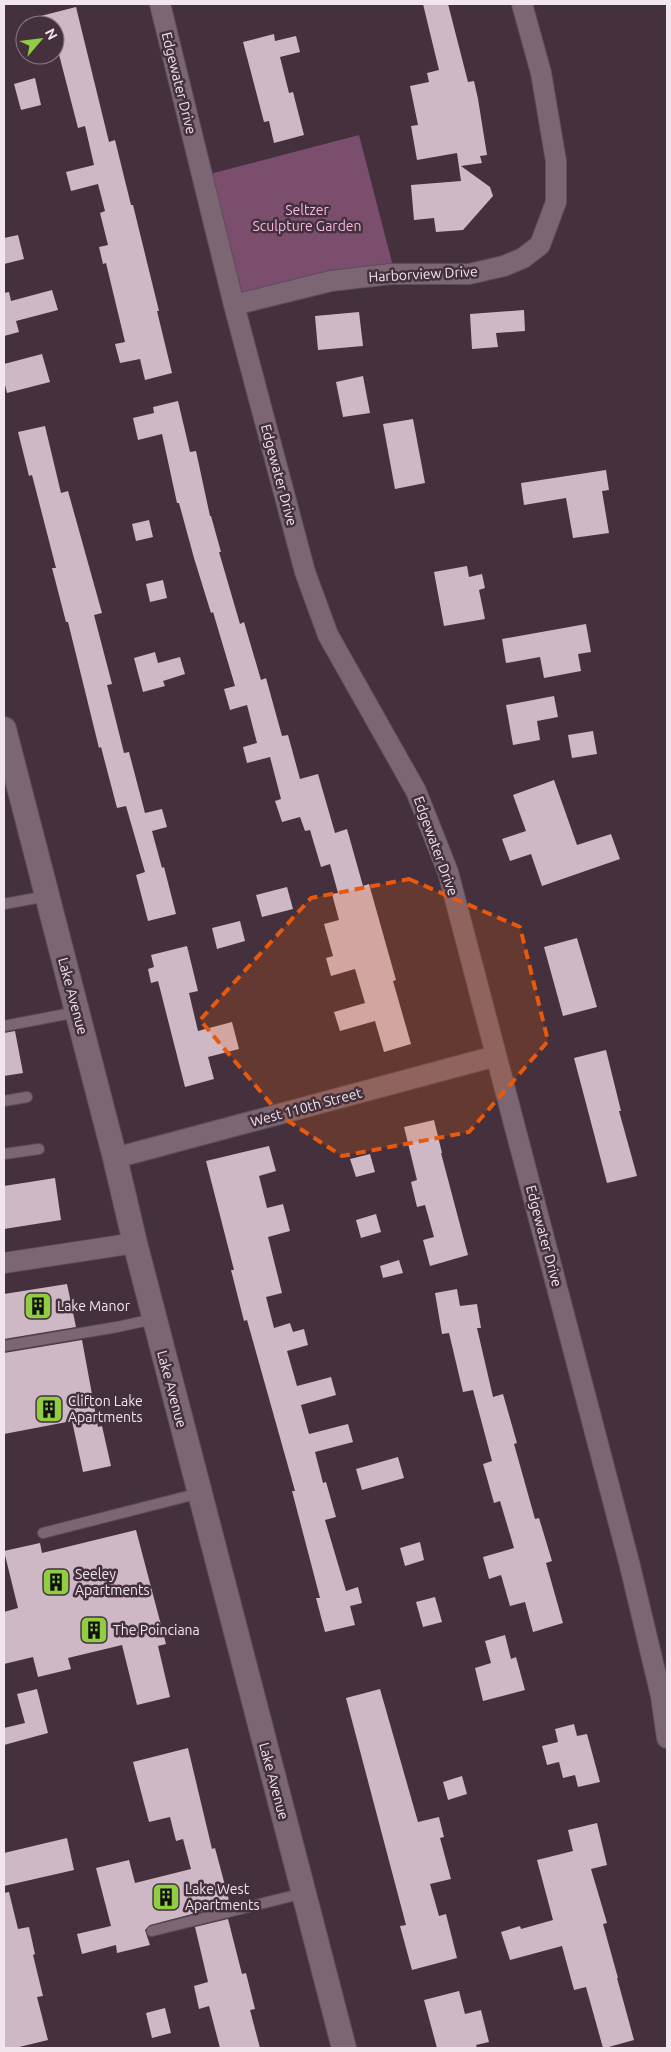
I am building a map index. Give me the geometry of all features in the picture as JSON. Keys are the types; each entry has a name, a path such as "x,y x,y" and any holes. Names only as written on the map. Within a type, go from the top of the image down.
{"street":[{"name":"Edgewater Drive","path":"160,4 234,305 305,572 328,636 416,791 448,872 629,1562 661,1696 667,1738"},
{"name":"Harborview Drive","path":"234,305 331,281 391,274 469,274 504,266 523,258 540,245 556,202 556,161 541,73 522,4"},
{"name":"Lake Avenue","path":"4,729 115,1158 154,1319 344,2048"},
{"name":"West 110th Street","path":"115,1158 496,1056"},
{"path":"4,1262 135,1243"}],"lane":[{"path":"4,904 47,896"},
{"path":"4,1026 77,1012"},
{"path":"4,1102 27,1097"},
{"path":"4,1154 38,1149"},
{"path":"4,1346 154,1319"},
{"path":"43,1533 200,1493"},
{"path":"152,1931 304,1893"}],"highlighted area":[{"path":"409,879 520,927 548,1041 469,1132 342,1156 282,1117 200,1020 311,898"}],"green space":[{"name":"Seltzer Sculpture Garden","path":"359,135 395,274 234,305 202,176"}],"building":[{"path":"423,4 448,4 468,82 474,81 478,99 487,155 480,156 482,163 461,166 490,187 493,196 463,230 436,232 434,218 414,220 411,185 461,181 457,153 417,160 411,126 418,125 410,86 429,82 427,73 439,70"},
{"path":"76,7 109,142 115,140 131,205 133,205 172,373 145,380 140,359 120,363 115,344 125,342 106,263 103,264 99,247 108,245 100,213 105,211 98,184 71,191 66,172 94,165 85,126 78,128 62,65 65,65 65,15 45,15"},
{"path":"274,34 275,41 296,36 300,52 280,57 289,93 293,92 304,135 274,143 269,121 264,122 243,42"},
{"path":"35,78 41,105 21,110 14,84"},
{"path":"18,235 24,259 4,264 4,238"},
{"path":"52,290 58,310 16,321 19,332 4,336 4,293 9,292 11,301"},
{"path":"524,310 525,331 496,333 498,347 472,349 470,314"},
{"path":"359,312 363,346 318,350 315,316"},
{"path":"42,354 50,382 7,393 4,381 4,364"},
{"path":"363,376 370,413 343,417 336,382"},
{"path":"178,401 190,452 196,451 210,516 221,552 219,552 240,624 244,622 261,680 266,678 282,736 288,735 300,779 318,774 335,833 347,829 363,886 369,884 396,980 393,981 411,1044 384,1052 375,1021 340,1031 334,1012 365,1003 355,969 331,976 326,958 333,956 324,924 339,920 332,894 338,893 330,864 321,867 310,830 305,831 300,817 282,822 275,801 281,799 270,757 247,763 243,747 257,743 247,705 230,710 224,689 235,686 213,612 211,613 194,558 179,503 177,503 162,434 138,440 133,418 154,413 153,407"},
{"path":"413,419 425,483 395,489 383,424"},
{"path":"45,426 61,493 68,491 102,613 94,615 112,684 107,685 124,753 129,752 145,813 162,809 167,827 152,831 162,868 164,867 176,914 148,921 136,875 145,872 126,806 117,808 101,747 99,748 68,622 66,622 52,568 56,568 32,475 29,476 18,432"},
{"path":"606,470 609,490 602,491 609,533 573,538 566,498 524,505 521,483"},
{"path":"149,520 153,537 136,541 132,524"},
{"path":"467,566 469,577 482,574 485,588 479,590 485,619 444,626 434,572"},
{"path":"163,580 167,598 150,602 146,584"},
{"path":"586,624 591,652 578,654 581,671 544,678 540,657 506,663 502,639"},
{"path":"155,652 158,663 180,657 185,674 163,681 165,686 143,692 134,658"},
{"path":"554,696 558,717 537,721 540,740 513,745 506,705"},
{"path":"593,731 597,754 572,758 568,735"},
{"path":"554,780 577,845 611,834 620,859 542,886 531,854 510,861 502,839 526,831 513,795"},
{"path":"287,887 293,909 262,917 256,895"},
{"path":"240,921 245,941 217,949 212,928"},
{"path":"577,938 597,1007 563,1016 544,947"},
{"path":"187,946 198,991 189,993 198,1031 232,1022 239,1049 208,1057 214,1079 185,1087 158,981 151,983 148,969 154,967 151,955"},
{"path":"15,1031 23,1073 4,1076 4,1033"},
{"path":"606,1050 621,1111 619,1111 637,1176 607,1183 574,1058"},
{"path":"434,1120 468,1255 430,1266 423,1240 434,1237 425,1205 417,1207 411,1182 417,1180 404,1127"},
{"path":"269,1146 276,1171 259,1176 267,1208 283,1204 290,1231 268,1237 282,1293 266,1297 274,1328 290,1323 293,1332 304,1329 308,1345 287,1351 297,1386 331,1377 336,1395 301,1405 309,1434 348,1424 353,1442 315,1452 323,1483 326,1482 336,1517 325,1520 346,1591 358,1587 362,1603 350,1606 355,1625 325,1632 316,1598 320,1598 292,1491 295,1491 247,1320 244,1321 231,1270 234,1270 206,1161"},
{"path":"370,1154 375,1172 356,1177 350,1159"},
{"path":"55,1178 61,1220 4,1229 4,1186"},
{"path":"376,1214 381,1232 361,1238 356,1220"},
{"path":"399,1260 403,1273 383,1278 380,1266"},
{"name":"Lake Manor","path":"67,1284 76,1327 4,1339 4,1294"},
{"path":"457,1289 460,1306 477,1304 481,1328 477,1328 493,1397 503,1394 517,1443 514,1444 535,1519 539,1518 552,1561 546,1563 563,1623 533,1632 525,1602 510,1606 501,1575 489,1579 483,1557 514,1548 500,1501 494,1503 483,1464 492,1461 473,1390 463,1392 449,1333 442,1334 435,1293"},
{"path":"82,1340 98,1427 102,1426 111,1466 83,1472 72,1421 4,1434 4,1353"},
{"path":"398,1457 404,1478 362,1490 356,1469"},
{"path":"136,1530 166,1644 158,1646 170,1697 137,1705 122,1645 68,1658 71,1669 38,1677 33,1657 4,1664 4,1612 18,1608 4,1551 40,1543 42,1553"},
{"path":"420,1542 424,1560 405,1566 400,1548"},
{"path":"435,1597 442,1622 423,1627 416,1602"},
{"path":"505,1635 511,1659 516,1657 525,1690 483,1701 475,1668 491,1663 485,1641"},
{"path":"37,1689 48,1733 4,1745 4,1728 25,1723 17,1694"},
{"path":"380,1689 418,1822 439,1817 444,1837 440,1838 451,1879 430,1884 439,1916 446,1914 457,1958 412,1970 400,1926 406,1925 346,1698"},
{"path":"574,1724 577,1736 587,1734 600,1782 578,1787 575,1775 563,1778 559,1762 547,1765 542,1746 558,1742 555,1729"},
{"path":"188,1748 212,1849 215,1848 230,1904 150,1925 145,1930 150,1945 117,1953 116,1945 82,1954 77,1934 111,1926 96,1868 129,1860 135,1883 191,1869 183,1839 176,1841 170,1817 149,1822 133,1762"},
{"path":"462,1776 467,1794 448,1800 443,1782"},
{"path":"597,1823 607,1865 591,1869 607,1923 603,1924 634,2040 605,2048 603,2048 586,1987 574,1990 562,1946 510,1960 501,1932 520,1926 521,1929 553,1920 537,1860 573,1851 568,1830"},
{"path":"67,1838 74,1870 4,1886 4,1853"},
{"path":"9,1892 18,1929 29,1927 35,1954 33,1955 43,1996 37,1997 48,2040 15,2048 4,2048 4,1893"},
{"path":"228,1919 242,1974 246,1973 255,2009 250,2010 260,2048 220,2048 209,2006 199,2009 194,1986 208,1982 195,1927"},
{"path":"459,1991 465,2014 481,2010 489,2042 476,2045 477,2048 437,2048 424,2000"},
{"path":"165,2008 171,2033 152,2038 146,2013"}],"place":[{"name":"Lake Manor","path":"38,1306"},
{"name":"Clifton Lake Apartments","path":"49,1409"},
{"name":"Seeley Apartments","path":"56,1582"},
{"name":"The Poinciana","path":"94,1630"},
{"name":"Lake West Apartments","path":"166,1897"}]}
